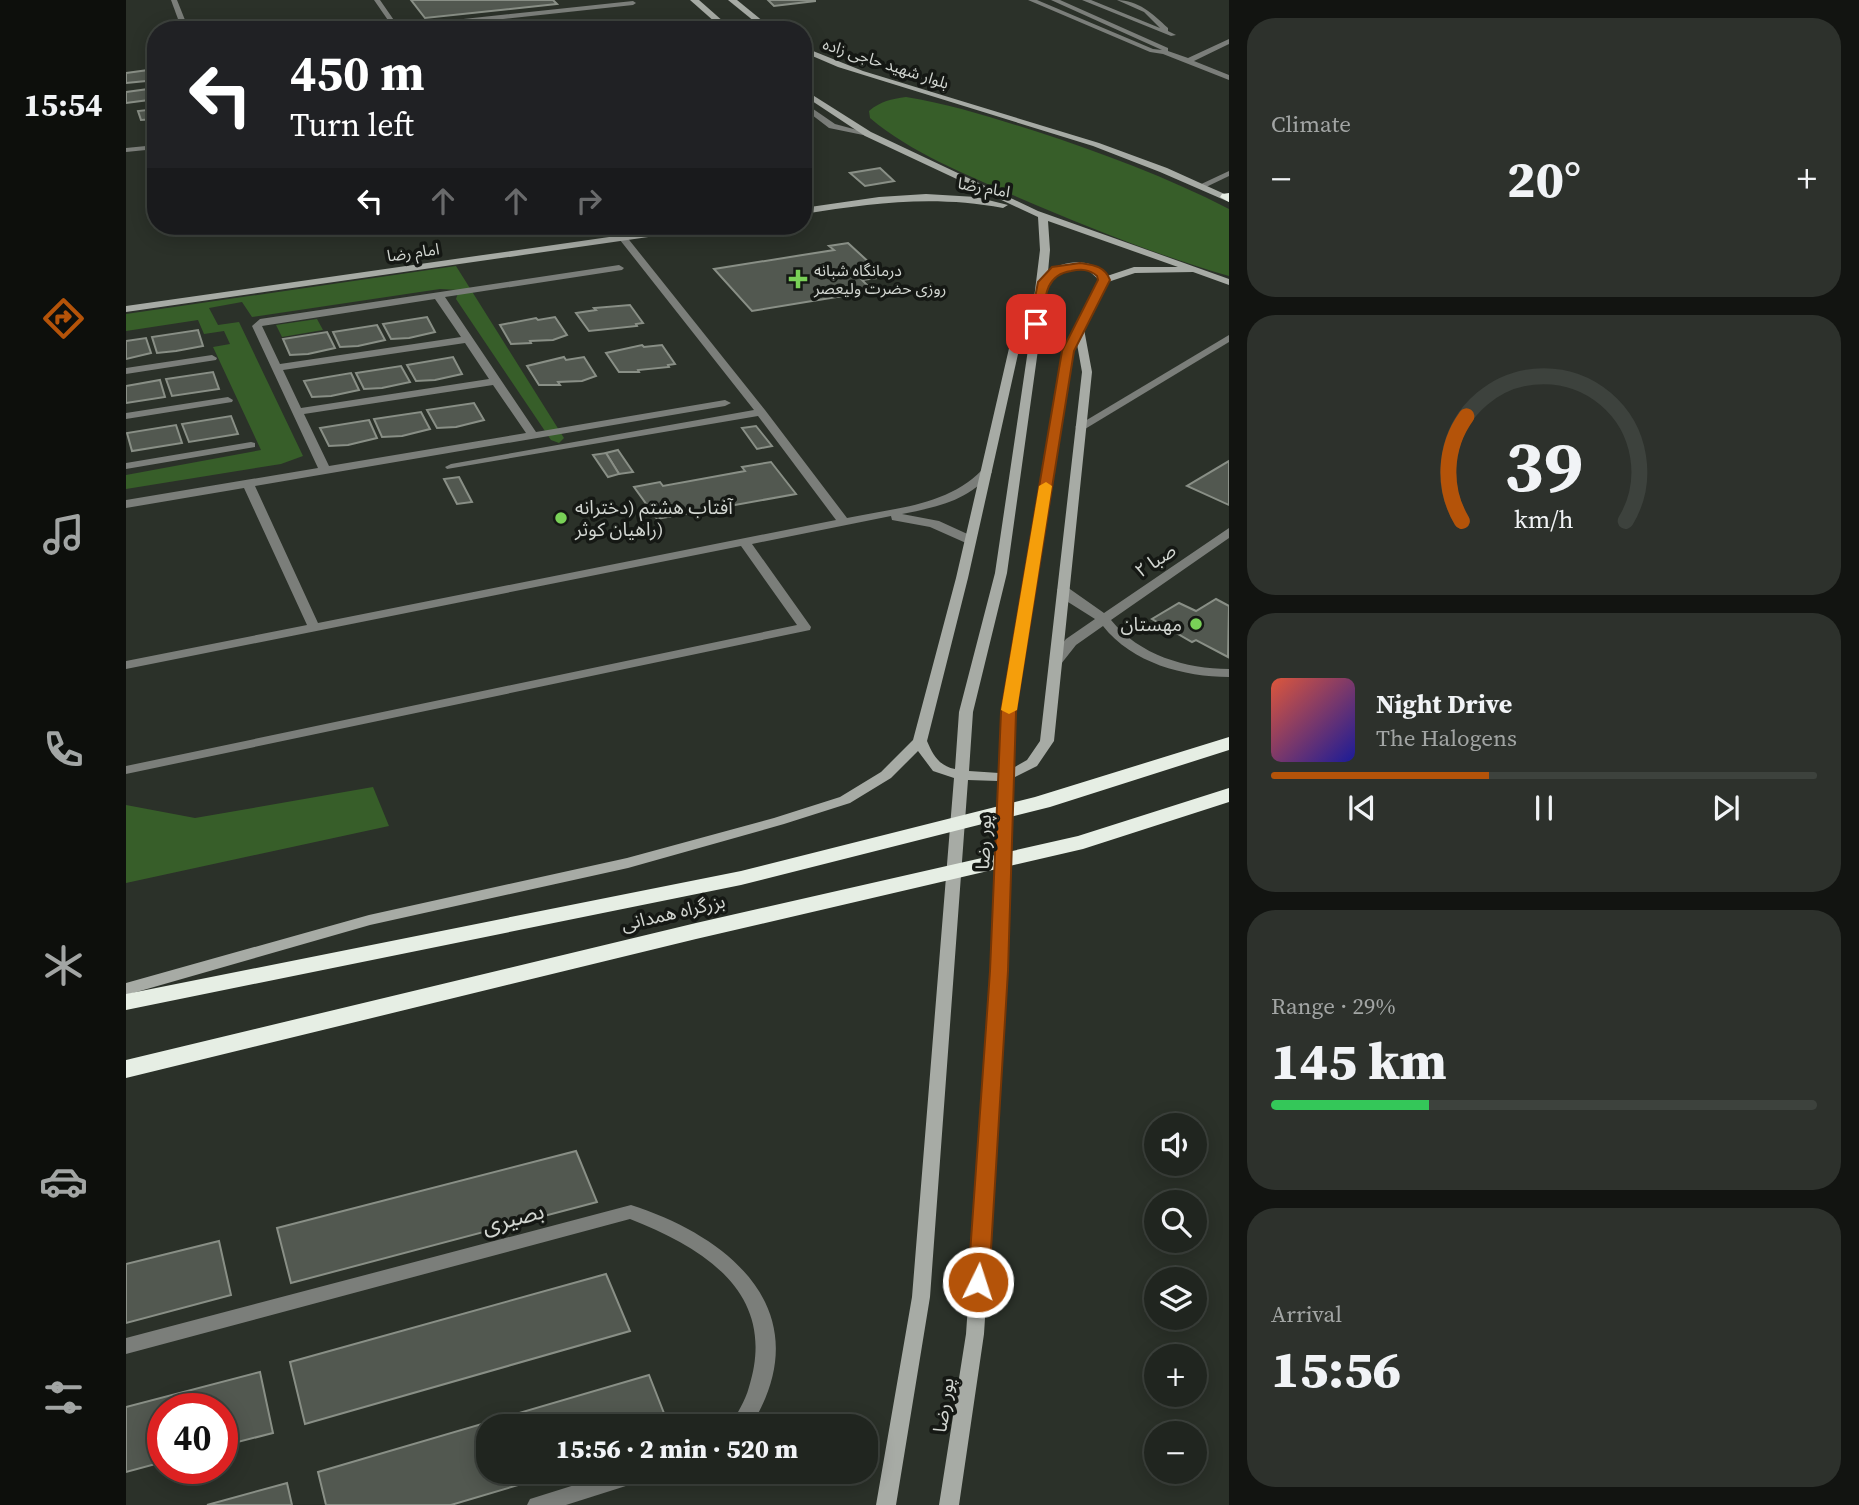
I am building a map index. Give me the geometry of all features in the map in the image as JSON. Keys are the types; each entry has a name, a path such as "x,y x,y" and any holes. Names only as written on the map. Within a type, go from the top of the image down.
{"highway":[{"name":"بزرگراه همدانی","path":"126,1002 741,878 1042,802 1229,743"},
{"name":"بزرگراه همدانی","path":"126,1069 682,934 1083,842 1229,795"}],"street":[{"path":"694,0 718,21"},
{"path":"732,0 743,4 761,21"},
{"name":"بلوار شهید حاجی زاده","path":"812,53 854,69 1077,138 1228,198"},
{"path":"812,97 868,134 1039,215 1229,282"},
{"name":"امام رضا","path":"812,210 906,195 934,195 983,201 1039,215"},
{"name":"پور رضا","path":"886,1505 920,1297 948,970 966,712 1001,573 1042,285 1045,250 1039,215"},
{"name":"امام رضا","path":"126,309 643,235"},
{"path":"623,238 845,523"},
{"path":"1042,285 1056,270 1067,266 1095,269 1102,274 1104,280 1134,270 1191,270"},
{"path":"325,471 257,326 260,322 619,268"},
{"name":"پور رضا","path":"949,1505 975,1334 999,971 1008,712 1068,351 1104,280"},
{"path":"438,295 533,436"},
{"path":"126,989 369,920 628,863 779,821 845,800 886,775 920,741 1015,344 1036,324"},
{"path":"920,741 928,759 940,770 978,778 1020,773 1039,759 1047,740 1087,372 1079,328"},
{"path":"1082,427 1229,338"},
{"path":"277,368 468,339"},
{"path":"126,371 212,358"},
{"path":"298,412 496,381"},
{"path":"126,416 228,400"},
{"path":"126,505 724,403"},
{"path":"451,467 761,412"},
{"path":"126,466 251,445"},
{"path":"126,665 880,516 954,498 970,490 986,472"},
{"path":"248,484 314,627"},
{"path":"880,516 927,520 950,528 970,540"},
{"name":"صبا ۲","path":"1056,662 1071,642 1229,532"},
{"path":"126,770 805,628 744,542"},
{"path":"1063,590 1072,601 1103,619 1114,632 1163,662 1195,672 1229,673"},
{"name":"بصیری","path":"126,1346 631,1212 663,1223 697,1241 730,1265 752,1291 764,1320 767,1352 762,1383 746,1414"},
{"path":"537,1505 605,1484"}],"lane":[{"path":"174,0 182,21"},
{"path":"377,0 392,21"},
{"path":"1031,0 1152,51 1164,49 1173,35"},
{"path":"1054,0 1229,78"},
{"path":"1085,0 1173,35"},
{"path":"1120,0 1146,11"},
{"path":"1133,0 1173,35"},
{"path":"470,21 633,3"},
{"path":"1188,61 1229,41"},
{"path":"812,111 832,125 868,134"},
{"path":"126,150 147,147"},
{"path":"126,158 147,155"},
{"path":"1201,186 1229,173"}],"green space":[{"path":"906,97 939,103 1060,139 1158,176 1229,209 1229,276 1121,239 958,171 903,142 870,118 869,111 878,105"},
{"path":"456,266 564,438 559,443 551,440 456,299 459,290 440,289 252,317 242,302 209,308 218,325 239,322 303,456 281,464 126,489 126,475 261,450 213,347 230,344 224,331 204,334 198,320 126,331 126,314"},
{"path":"317,319 323,330 282,337 276,325"},
{"path":"373,787 389,826 126,883 126,805 195,818"}],"building":[{"path":"411,0 553,0 557,4 425,18"},
{"path":"768,0 815,0 815,1 774,6"},
{"path":"147,70 147,81 126,83 126,73"},
{"path":"147,89 147,100 126,103 126,92"},
{"path":"147,110 147,120 141,120 138,111"},
{"path":"880,168 894,181 865,186 850,173"},
{"name":"درمانگاه شبانه روزی حضرت ولیعصر","path":"848,243 885,277 862,280 873,291 752,311 714,269 834,250 829,246"},
{"path":"630,305 643,323 589,331 576,313 596,310 594,308"},
{"path":"427,317 435,332 409,338 391,339 383,324"},
{"path":"555,317 567,335 553,340 511,344 500,325 536,318 538,320"},
{"path":"377,325 385,340 358,346 340,347 333,332"},
{"path":"198,330 203,346 157,353 152,337"},
{"path":"327,332 335,348 308,354 290,355 283,339"},
{"path":"146,338 151,353 126,359 126,341"},
{"path":"642,345 662,345 675,364 638,370 639,372 619,372 606,353"},
{"path":"453,357 462,374 435,380 416,381 407,365"},
{"path":"564,357 566,360 584,357 596,376 582,381 558,382 560,385 539,385 527,366"},
{"path":"401,366 410,382 382,388 364,389 356,373"},
{"path":"213,372 219,389 172,396 166,379"},
{"path":"351,373 359,390 331,396 312,397 304,381"},
{"path":"160,380 165,397 126,403 126,386"},
{"path":"474,403 484,420 456,427 437,428 427,410"},
{"path":"421,412 430,429 402,436 382,437 374,419"},
{"path":"231,416 238,434 189,442 182,424"},
{"path":"369,420 377,438 348,445 329,446 320,428"},
{"path":"176,425 182,443 132,451 127,433"},
{"path":"756,426 772,446 757,449 742,428"},
{"path":"618,450 633,472 619,474 606,453"},
{"path":"606,453 619,474 608,477 593,455"},
{"path":"1229,461 1229,505 1187,486"},
{"path":"771,462 796,494 657,519 634,487 660,482 663,486 745,471 742,467"},
{"path":"459,477 472,502 457,504 444,479"},
{"name":"مهستان","path":"1216,599 1229,606 1228,657 1196,640 1192,642 1152,619 1179,603 1196,611"},
{"path":"576,1151 597,1202 291,1283 277,1228"},
{"path":"219,1241 231,1295 126,1323 126,1264"},
{"path":"606,1274 630,1331 305,1424 290,1362"},
{"path":"260,1372 273,1433 238,1442 238,1393 180,1393"},
{"path":"649,1375 664,1414 516,1414"},
{"path":"147,1402 147,1466 126,1472 126,1407"},
{"path":"476,1426 476,1484 522,1484 451,1505 326,1505 318,1472"},
{"path":"287,1483 292,1505 207,1505"}],"slow traffic":[{"path":"1009,710 1046,486"}],"place":[{"name":"درمانگاه شبانه روزی حضرت ولیعصر","path":"798,279"},
{"name":"آفتاب هشتم (دخترانه راهیان کوثر)","path":"561,518"},
{"name":"مهستان","path":"1196,624"}],"route":[{"path":"978,1282 999,971 1008,712 1068,351 1104,280 1102,274 1095,269 1080,266 1067,266 1056,270 1042,285 1036,324"}]}
